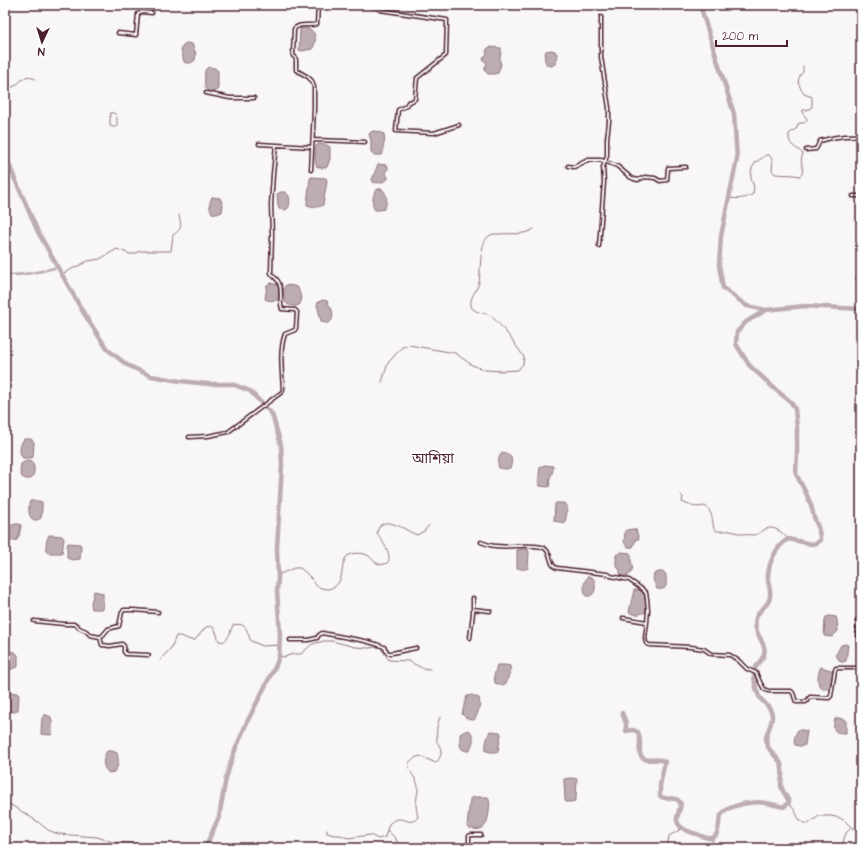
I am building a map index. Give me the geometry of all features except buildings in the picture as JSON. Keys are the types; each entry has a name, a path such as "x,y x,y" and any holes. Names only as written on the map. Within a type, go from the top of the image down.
{"street":[{"path":"311,170 314,87 312,81 308,77 296,70 296,60 293,56 294,29 302,24 317,24 318,5"},
{"path":"362,5 377,7 380,10 447,20 446,55 417,78 415,99 412,102 408,102 406,106 398,110 396,131 434,133 459,125"},
{"path":"118,33 136,35 138,14 142,12 152,13"},
{"path":"599,246 604,182 603,167 606,161 608,149 607,138 609,108 601,57 601,17"},
{"path":"206,92 230,98 254,98"},
{"path":"806,150 816,149 820,141 831,138 861,136"},
{"path":"312,140 365,142"},
{"path":"259,144 312,147"},
{"path":"189,436 208,436 228,432 282,392 283,389 283,340 285,334 295,330 296,328 297,312 295,310 282,309 281,289 279,282 272,276 271,273 271,205 276,145"},
{"path":"568,166 574,167 588,160 594,159 606,161 617,166 630,177 638,180 645,178 667,180 668,168 686,167"},
{"path":"853,196 861,196"},
{"path":"481,542 497,547 531,546 543,548 550,552 554,567 607,574 629,580 646,593 648,610 646,643 649,645 684,646 704,649 711,654 730,655 747,669 756,673 764,689 768,691 791,691 795,702 805,702 810,697 828,698 831,696 836,668 859,668 861,666"},
{"path":"470,638 473,598"},
{"path":"473,609 490,611"},
{"path":"34,621 73,624 77,625 90,635 100,637 103,636 108,629 119,626 122,612 124,610 158,612"},
{"path":"623,618 647,622"},
{"path":"861,618 858,619 859,644 861,649"},
{"path":"290,640 308,640 318,638 322,633 376,644 384,647 388,653 392,654 416,648"},
{"path":"100,637 102,645 110,646 122,644 126,654 149,655"},
{"path":"469,848 470,836 481,835"}],"shaded area":[{"path":"301,28 309,29 313,32 315,42 312,49 302,51 299,50"},
{"path":"186,43 192,44 196,54 195,60 190,63 184,62 181,49"},
{"path":"491,47 501,48 501,64 498,73 488,74 485,71 485,66 487,63 483,60 487,54 486,51"},
{"path":"546,51 555,51 557,54 556,63 552,66 547,65 545,61"},
{"path":"208,67 215,68 218,71 218,90 213,92 206,89 205,86 205,70"},
{"path":"374,131 384,134 385,140 382,155 375,155 371,153 371,141 369,134"},
{"path":"319,144 330,147 330,159 327,167 322,168 317,167 316,165 316,146"},
{"path":"378,164 388,166 388,169 385,172 388,179 377,183 373,182 372,180"},
{"path":"311,177 326,178 327,181 323,205 319,207 307,205"},
{"path":"382,189 384,191 387,201 384,209 375,210 373,206 373,198 375,191"},
{"path":"285,192 290,200 289,207 286,210 279,209 278,206 277,194"},
{"path":"212,197 220,198 223,205 222,212 217,214 212,213 210,209 210,201"},
{"path":"271,283 277,285 279,288 278,300 271,301 265,299 267,285"},
{"path":"286,285 298,288 301,300 299,305 292,306 285,302 283,289"},
{"path":"323,300 327,301 332,309 333,316 329,323 324,323 321,321 317,306 318,302"},
{"path":"24,439 31,439 34,442 33,457 31,458 23,458 20,453 21,443"},
{"path":"502,453 510,455 512,461 510,468 499,468 498,460"},
{"path":"26,461 32,462 34,466 34,472 31,479 22,477 20,472 21,464"},
{"path":"545,465 553,466 549,487 540,486 538,482 540,467"},
{"path":"30,501 42,502 41,518 37,520 34,520 30,516"},
{"path":"556,503 564,503 567,505 565,523 554,521"},
{"path":"15,524 20,524 21,526 17,540 7,540 5,528"},
{"path":"632,529 636,530 639,539 636,539 633,547 628,547 624,542 625,531"},
{"path":"49,535 62,536 64,539 62,553 47,552 46,544"},
{"path":"68,543 80,544 80,559 72,560 67,558"},
{"path":"528,549 529,553 528,568 525,569 517,568 517,550"},
{"path":"621,552 630,553 632,556 632,570 628,576 621,576 620,570 616,566 616,555"},
{"path":"664,572 666,575 666,586 663,589 657,589 653,579 654,574"},
{"path":"588,576 593,578 595,590 592,595 586,596 584,586"},
{"path":"634,590 641,590 644,595 647,604 646,612 635,614 629,612"},
{"path":"94,591 103,593 103,608 101,609 92,609 91,603"},
{"path":"826,617 836,617 837,620 838,631 832,637 824,636 825,620"},
{"path":"841,645 848,645 846,661 841,662 835,655"},
{"path":"8,651 15,652 18,655 17,668 14,667 13,669 10,669 7,661"},
{"path":"497,665 510,666 509,676 503,685 495,683 494,676"},
{"path":"821,667 834,671 835,675 828,689 822,688 818,684 818,675"},
{"path":"5,693 17,693 19,695 18,710 15,712 5,711"},
{"path":"472,695 479,698 480,703 477,715 474,720 470,720 462,714 467,696"},
{"path":"44,715 51,717 51,735 41,734 42,718"},
{"path":"839,718 846,720 846,733 836,732 834,729 835,719"},
{"path":"469,730 473,735 473,743 469,751 465,751 460,746 460,734"},
{"path":"798,730 807,731 804,746 795,745 794,741"},
{"path":"490,731 500,732 501,734 498,752 486,751 486,741"},
{"path":"107,751 117,753 118,763 114,772 109,773 104,766 104,757"},
{"path":"564,779 577,779 576,798 575,801 566,802"},
{"path":"472,797 488,797 489,800 490,807 488,820 481,829 467,827 470,799"}],"waterway":[{"path":"700,5 734,114 737,159 721,236 719,265 723,288 747,306 766,310 805,306 861,309"},
{"path":"729,198 741,198 753,194 754,187 751,179 752,168 756,162 766,155 769,155 771,158 773,164 772,170 775,174 800,176 802,174 801,159 803,154 791,144 789,134 797,128 798,124 806,121 807,119 802,112 803,110 807,110 812,107 812,97 804,94 799,84 800,76 803,72 803,66"},
{"path":"5,89 12,88 28,76 35,79"},
{"path":"111,113 114,113 117,117 117,126 115,127 110,126 111,113"},
{"path":"5,153 38,232 83,312 107,349 127,365 151,376 208,384 232,384 250,391 272,414 281,445 282,464 277,548 277,591 280,635 279,656 276,665 247,722 233,755 226,778 219,817 205,848"},
{"path":"62,274 88,261 100,259 117,249 130,254 140,251 171,251 173,235 180,229 179,215"},
{"path":"382,382 388,363 402,347 409,345 455,353 472,365 485,370 518,370 523,364 524,357 509,335 496,320 489,315 474,310 472,308 471,301 479,282 482,250 486,239 492,234 526,233 534,229"},
{"path":"861,233 858,233 857,236 861,254"},
{"path":"5,275 32,273 58,267"},
{"path":"861,275 857,275 856,280 861,284"},
{"path":"622,713 626,723 626,731 633,730 638,732 641,757 648,760 662,760 665,762 660,785 660,796 663,798 677,799 679,801 681,804 677,821 681,827 687,831 712,838 717,834 722,814 731,808 742,804 755,802 784,807 789,802 782,790 781,785 782,766 768,747 766,740 772,715 769,708 760,698 754,680 755,669 763,658 765,651 763,643 756,630 755,623 757,615 769,599 770,592 768,575 770,563 779,547 788,539 812,544 817,543 820,540 820,536 811,505 796,474 797,428 795,409 791,402 749,365 736,344 737,332 746,322 766,310"},
{"path":"681,495 683,497 682,502 693,506 705,506 708,508 712,516 714,529 717,531 754,535 766,529 772,528 781,532 788,539"},
{"path":"278,575 294,568 300,568 317,586 328,589 334,587 338,583 341,578 344,562 349,555 354,553 362,554 369,556 380,564 387,563 389,560 388,552 377,533 379,527 383,523 394,524 417,535 424,531 429,525"},
{"path":"160,660 171,648 176,636 195,640 206,627 211,626 215,629 219,641 225,641 230,634 233,625 238,624 246,628 251,641 263,646 279,645"},
{"path":"279,656 284,657 293,654 301,654 312,644 332,641 355,647 380,647 389,660 408,661 422,668 430,669"},
{"path":"327,830 327,833 348,838 370,835 378,839 385,837 389,824 394,820 415,820 418,817 416,804 418,788 410,770 409,763 413,759 420,756 436,763 438,761 441,752 437,742 437,725 440,717"},
{"path":"5,802 38,822 48,830 58,834 97,837 113,842 141,844 153,847 166,846 179,848"},
{"path":"787,804 793,807 798,818 803,823 808,824 819,816 831,816 840,818 852,828 861,830"},
{"path":"667,848 669,836 681,828"},
{"path":"841,848 846,833 851,828"},
{"path":"387,830 395,838 401,848"},
{"path":"712,837 712,848"}],"district":[{"name":"আশিয়া","path":"433,459"}]}
